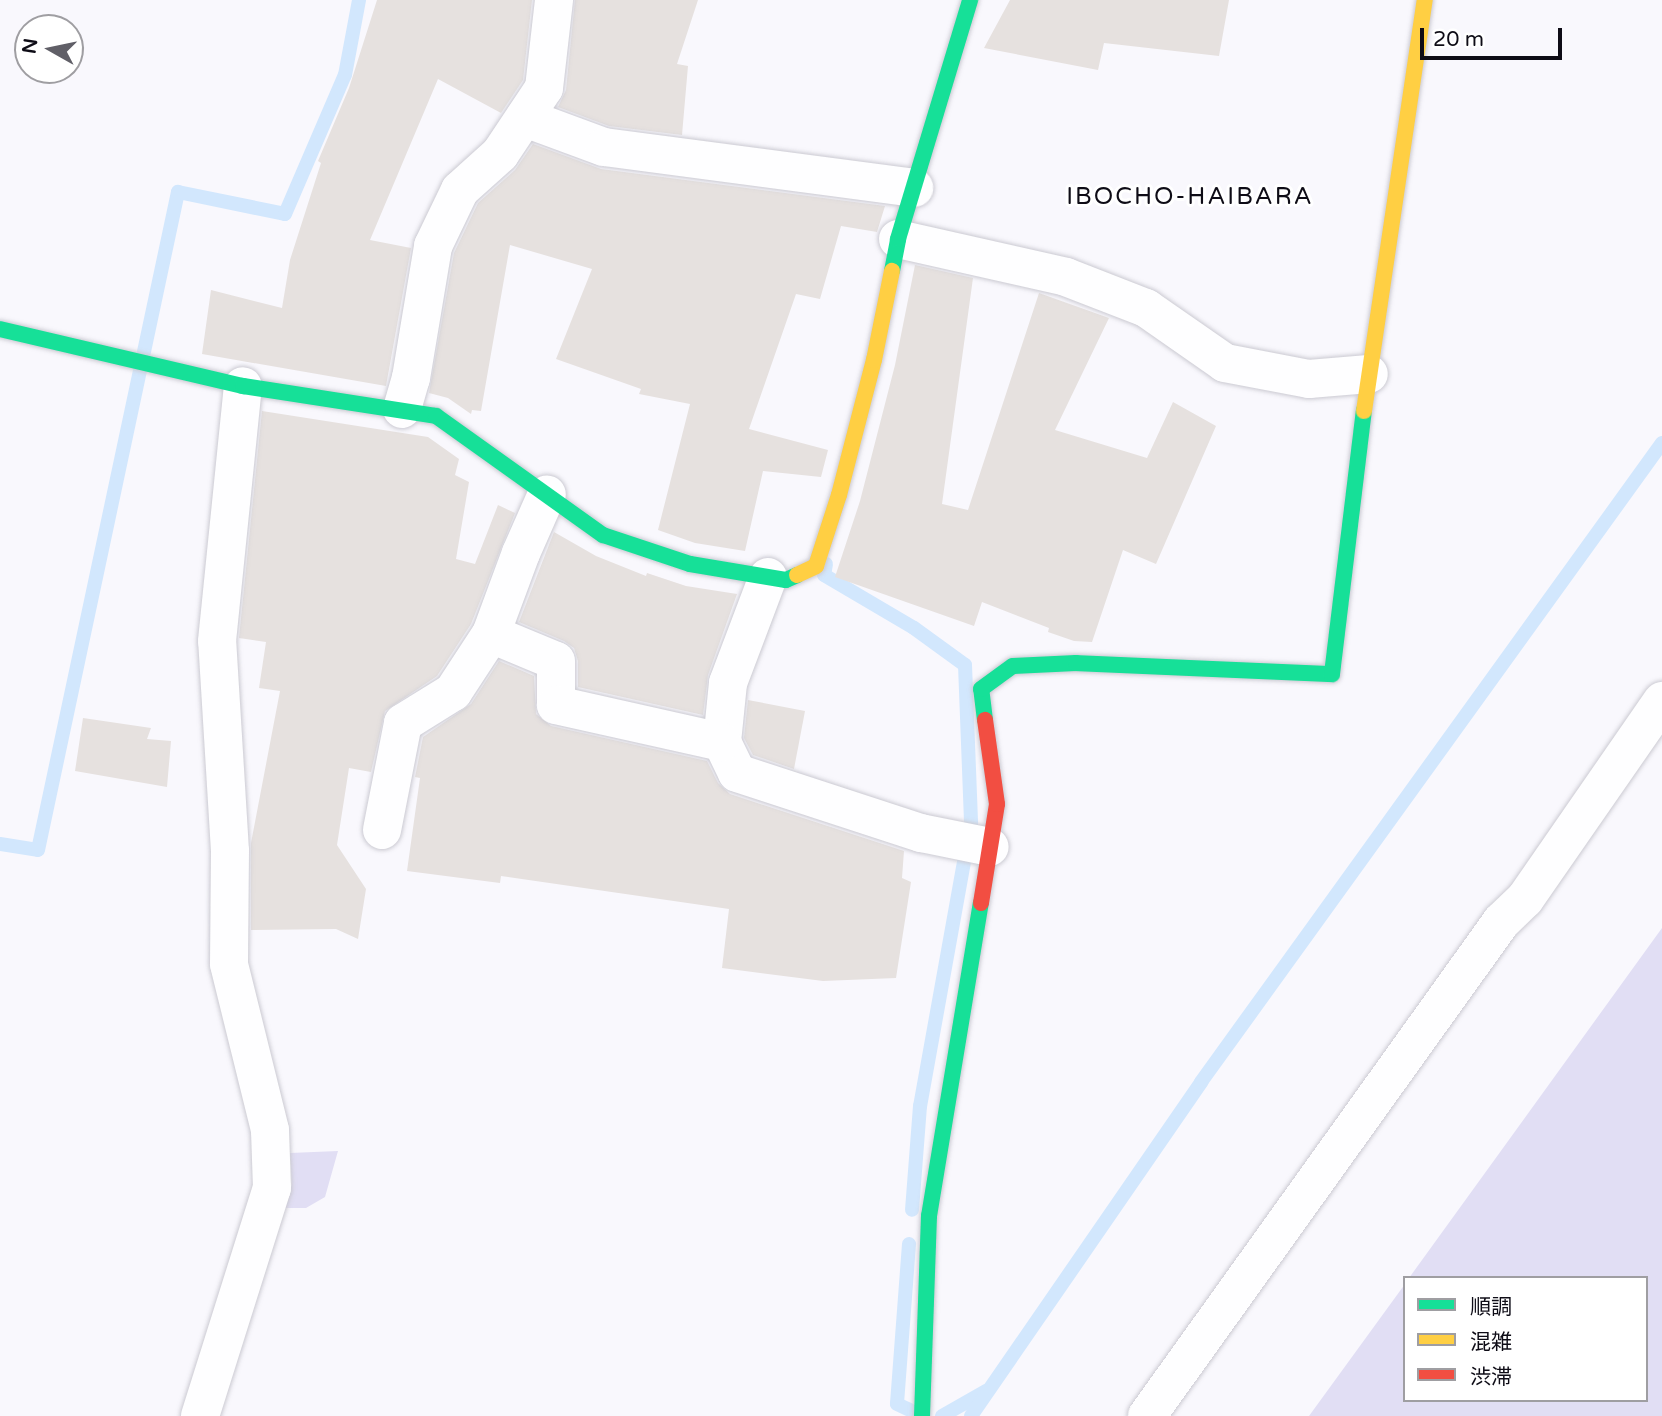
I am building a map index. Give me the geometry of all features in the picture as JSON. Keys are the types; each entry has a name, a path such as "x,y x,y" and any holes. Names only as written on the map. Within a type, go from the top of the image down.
{"street":[{"path":"402,409 411,378 433,247 460,190 500,154 544,88 554,0"},
{"path":"0,329 243,386 436,416 603,535 690,564 786,580 816,566 859,424 898,239 970,0"},
{"path":"922,1416 929,1216 997,804 981,689 1013,666 1076,663 1332,674 1369,374 1425,0"},
{"path":"525,118 604,146 914,188"},
{"path":"898,239 1066,277 1146,308 1225,363 1309,379 1369,374"},
{"path":"200,1416 272,1188 270,1130 229,964 230,851 217,641 243,386"},
{"path":"382,830 403,723 453,692 491,634 521,552 547,494"},
{"path":"768,577 728,683 722,741 737,773 908,829 990,847"},
{"path":"491,634 556,661 556,705 722,741"},
{"path":"1147,1416 1501,922 1525,899 1662,701"}],"shaded area":[{"path":"1662,928 1662,1416 1309,1416 1403,1287 1403,1402 1648,1402 1648,1276 1410,1276"},
{"path":"338,1151 325,1197 306,1208 283,1208 292,1185 290,1153"}],"building":[{"path":"377,0 532,0 523,80 501,113 438,79 370,240 411,248 386,386 202,354 211,290 282,308 290,260 321,163 318,161 349,88"},
{"path":"575,0 698,0 677,64 688,66 682,135 609,126 558,107 566,90"},
{"path":"1010,0 1229,0 1219,56 1104,43 1098,70 984,48"},
{"path":"533,144 601,169 885,206 877,232 841,226 820,299 796,294 749,429 828,450 821,477 763,471 745,551 695,543 658,530 690,404 639,394 641,389 556,359 592,269 510,245 481,411 472,410 471,414 448,398 429,393 454,253 478,203 515,170"},
{"path":"915,265 973,278 942,504 968,510 1039,293 1109,318 1055,430 1147,458 1173,402 1216,426 1156,564 1123,550 1092,642 1074,641 1048,632 1049,628 982,602 974,626 835,577 860,501 895,365"},
{"path":"262,411 428,437 459,459 455,475 469,482 456,559 475,564 498,505 515,513 471,624 437,676 385,711 371,772 349,768 337,845 366,889 358,939 336,929 251,930 251,843 280,691 259,688 266,642 239,638"},
{"path":"554,532 596,556 646,576 647,573 686,586 737,594 708,675 703,715 578,687 578,661 574,648 519,622"},
{"path":"499,661 534,676 536,714 551,726 707,761 718,783 730,794 904,851 902,878 911,882 896,978 823,981 722,968 729,909 501,876 500,883 407,871 420,778 415,777 423,737 471,704"},
{"path":"748,700 805,711 794,769 753,755 744,738"},
{"path":"83,718 151,728 147,739 171,741 167,787 75,771"}],"waterway":[{"path":"0,844 38,850 178,192 285,214 345,75 359,0"},
{"path":"971,1416 1201,1082 1662,443"},
{"path":"826,564 824,575 914,628 965,665 971,823 920,1106 912,1210"},
{"path":"909,1244 897,1404 921,1415"},
{"path":"942,1416 986,1391"}],"traffic: fast":[{"path":"892,271 898,239 970,0"},
{"path":"0,329 243,386 436,416 603,535 690,564 786,580 797,575"},
{"path":"985,720 981,689 1013,666 1076,663 1332,674 1364,411"},
{"path":"922,1416 929,1216 981,903"}],"traffic: slow":[{"path":"1364,411 1425,0"},
{"path":"797,575 816,566 839,495 874,360 892,271"}],"traffic: jam":[{"path":"981,903 997,804 985,720"}],"district":[{"name":"IBOCHO-HAIBARA","path":"1190,197"}]}
